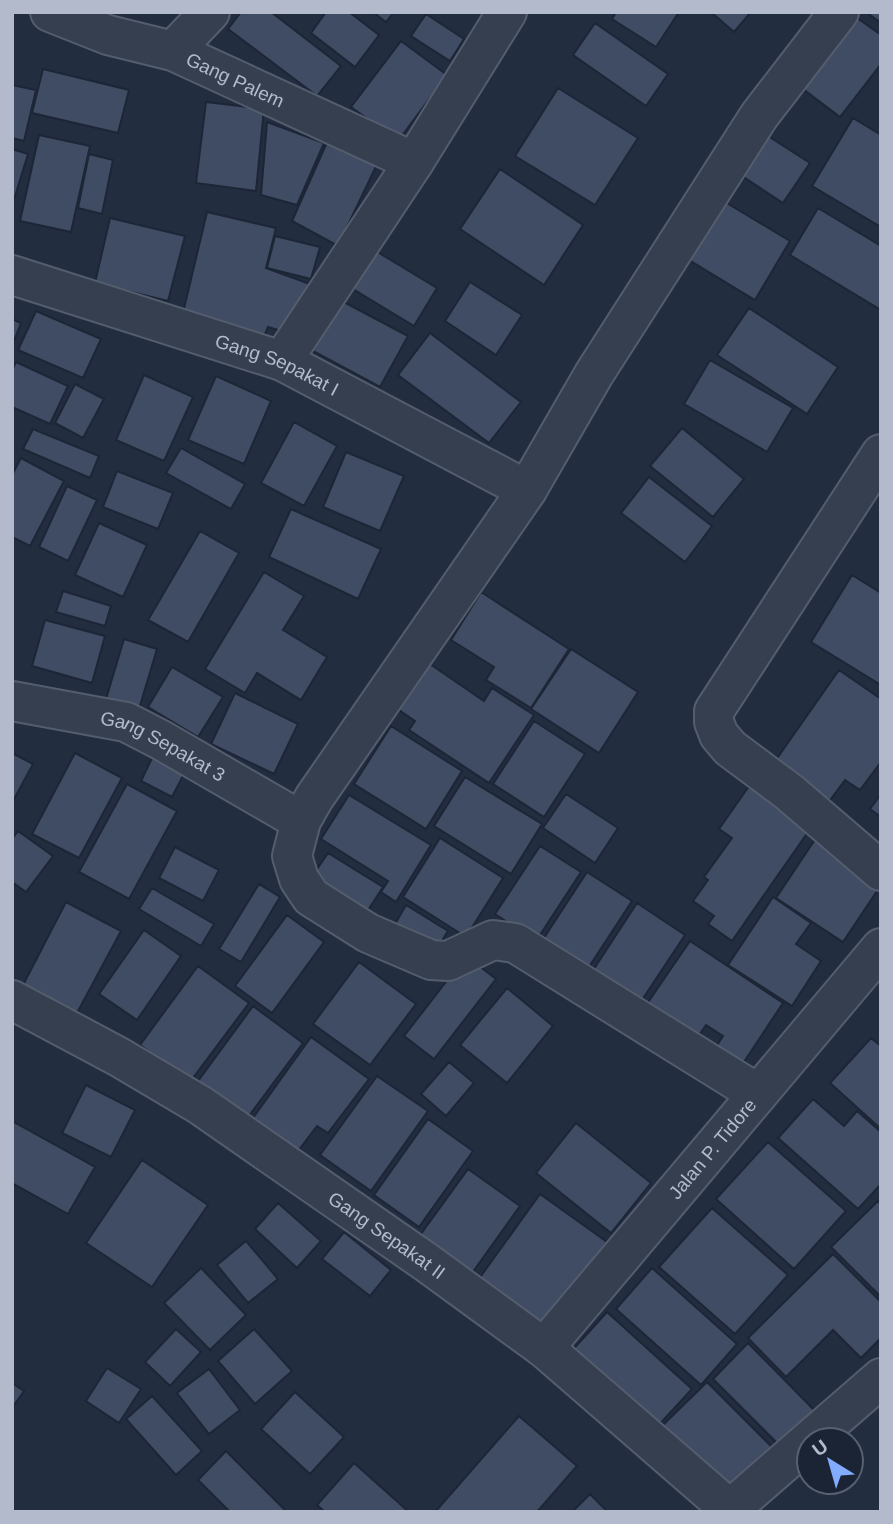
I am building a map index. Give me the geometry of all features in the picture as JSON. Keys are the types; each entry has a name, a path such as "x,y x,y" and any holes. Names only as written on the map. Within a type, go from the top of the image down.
{"street":[{"name":"Gang Palem","path":"50,12 108,35 173,51 414,162"},
{"path":"173,51 210,12"},
{"path":"282,361 414,162 507,12"},
{"path":"758,1094 515,943 493,940 449,961 431,960 368,933 311,897 299,879 292,856 301,821 527,490 594,374 759,116 839,12"},
{"name":"Gang Sepakat I","path":"12,275 282,361 527,490"},
{"path":"881,454 714,711 714,722 719,735 730,748 789,792 881,871"},
{"name":"Gang Sepakat 3","path":"12,701 126,722 301,821"},
{"name":"Jalan P. Tidore","path":"544,1348 881,948"},
{"name":"Gang Sepakat II","path":"12,1000 119,1057 200,1105 416,1254 544,1348 730,1511"},
{"path":"730,1511 881,1378"}],"building":[{"path":"241,12 271,12 341,66 317,96 228,29"},
{"path":"326,12 349,12 379,35 355,67 311,33"},
{"path":"373,12 394,12 386,22"},
{"path":"616,12 679,12 656,47 612,19"},
{"path":"711,12 751,12 734,32"},
{"path":"866,12 881,12 881,23"},
{"path":"426,14 464,39 450,61 411,36"},
{"path":"853,15 881,35 881,64 840,117 799,86"},
{"path":"595,23 668,74 646,106 573,55"},
{"path":"401,41 447,75 398,141 351,107"},
{"path":"43,69 129,90 118,133 32,113"},
{"path":"12,85 36,90 24,141 12,138"},
{"path":"558,88 638,138 595,205 515,156"},
{"path":"206,102 264,109 256,191 196,183"},
{"path":"853,118 881,135 881,227 812,186"},
{"path":"267,122 324,143 297,205 261,195"},
{"path":"333,129 381,156 338,246 292,221"},
{"path":"39,135 90,146 71,232 20,221"},
{"path":"768,136 810,163 783,203 742,176"},
{"path":"12,149 28,154 12,206"},
{"path":"89,154 113,160 102,214 78,208"},
{"path":"500,169 583,225 544,285 460,229"},
{"path":"725,202 790,241 755,300 689,260"},
{"path":"818,208 881,246 881,310 790,255"},
{"path":"207,212 276,228 266,268 310,284 288,333 268,327 262,341 182,317"},
{"path":"110,218 185,236 168,301 95,283"},
{"path":"275,236 320,247 311,279 267,268"},
{"path":"371,248 437,288 414,326 348,286"},
{"path":"470,282 522,315 496,355 445,321"},
{"path":"340,300 408,336 380,387 313,351"},
{"path":"749,308 838,367 807,414 717,355"},
{"path":"36,311 101,339 83,378 18,350"},
{"path":"12,319 21,323 12,346"},
{"path":"430,333 521,402 489,443 398,375"},
{"path":"710,360 793,408 767,452 684,404"},
{"path":"16,362 68,386 50,424 12,407 12,370"},
{"path":"144,375 193,397 164,461 116,440"},
{"path":"216,376 271,401 244,464 188,440"},
{"path":"75,384 104,399 83,438 55,423"},
{"path":"294,422 337,446 304,506 261,483"},
{"path":"682,428 744,479 713,517 650,466"},
{"path":"33,429 99,456 90,478 23,449"},
{"path":"181,448 245,484 231,509 166,473"},
{"path":"346,452 404,476 380,531 323,507"},
{"path":"21,458 64,481 30,546 12,537 12,475"},
{"path":"117,471 173,493 158,529 103,507"},
{"path":"649,477 712,526 685,562 621,513"},
{"path":"67,486 97,500 68,561 39,547"},
{"path":"291,509 381,549 358,599 269,557"},
{"path":"99,523 147,545 123,597 75,575"},
{"path":"200,531 239,553 188,642 148,620"},
{"path":"264,572 304,596 283,630 327,657 301,700 257,673 245,693 205,669"},
{"path":"852,575 881,593 881,685 811,642"},
{"path":"63,591 111,606 105,626 56,612"},
{"path":"481,592 569,649 531,708 486,680 494,667 451,640"},
{"path":"45,620 105,636 92,683 32,666"},
{"path":"124,639 157,649 139,709 106,699"},
{"path":"571,649 638,692 599,753 531,709"},
{"path":"430,664 484,701 492,688 534,715 489,783 409,730 415,721 399,710"},
{"path":"172,667 223,697 198,737 148,707"},
{"path":"839,670 881,699 881,762 860,790 845,780 828,803 773,764"},
{"path":"235,693 298,724 274,774 211,744"},
{"path":"534,721 585,754 544,817 493,784"},
{"path":"391,726 462,771 426,829 354,784"},
{"path":"12,753 33,764 12,803"},
{"path":"75,753 122,778 79,858 32,834"},
{"path":"154,754 186,770 172,797 141,781"},
{"path":"465,777 542,824 511,874 434,826"},
{"path":"754,779 815,822 732,941 708,924 714,916 693,901 708,880 704,877 732,838 719,829"},
{"path":"127,784 177,811 129,899 79,872"},
{"path":"566,794 618,828 595,863 543,828"},
{"path":"881,794 881,817 870,809"},
{"path":"349,795 431,845 396,902 381,892 388,881 321,839"},
{"path":"18,831 53,856 26,892 12,882 12,839"},
{"path":"818,835 881,885 843,942 776,898"},
{"path":"440,838 503,878 466,937 403,897"},
{"path":"540,846 581,872 536,941 495,914"},
{"path":"175,847 219,870 203,901 159,878"},
{"path":"328,853 383,887 363,918 307,884"},
{"path":"587,872 632,901 583,976 538,947"},
{"path":"259,884 280,897 241,962 219,949"},
{"path":"152,888 214,924 201,946 139,909"},
{"path":"773,897 811,923 796,944 821,961 792,1006 728,965"},
{"path":"66,902 121,931 77,1013 23,985"},
{"path":"637,903 685,935 638,1006 590,975"},
{"path":"406,905 448,931 432,956 391,931"},
{"path":"287,915 324,942 272,1013 235,986"},
{"path":"144,930 181,956 137,1020 99,994"},
{"path":"690,941 783,1003 734,1077 708,1059 723,1036 706,1025 690,1048 640,1014"},
{"path":"466,956 496,979 434,1059 404,1036"},
{"path":"359,962 416,1004 370,1065 313,1024"},
{"path":"198,966 249,1003 190,1082 140,1045"},
{"path":"507,988 553,1026 507,1083 460,1045"},
{"path":"253,1006 303,1043 243,1124 193,1088"},
{"path":"311,1037 369,1079 328,1133 317,1126 298,1151 253,1118"},
{"path":"871,1038 881,1046 881,1129 830,1083"},
{"path":"449,1062 474,1083 446,1116 421,1094"},
{"path":"377,1076 428,1111 371,1191 320,1155"},
{"path":"86,1085 135,1110 111,1157 62,1133"},
{"path":"813,1099 844,1126 857,1111 881,1132 881,1184 858,1209 778,1138"},
{"path":"428,1119 473,1151 419,1227 374,1195"},
{"path":"12,1121 95,1167 68,1214 12,1183"},
{"path":"576,1123 651,1183 611,1233 536,1173"},
{"path":"768,1142 846,1211 794,1269 716,1199"},
{"path":"142,1160 208,1205 152,1287 86,1243"},
{"path":"468,1169 520,1206 465,1283 413,1245"},
{"path":"540,1194 607,1242 540,1335 473,1287"},
{"path":"878,1201 881,1204 881,1297 831,1247"},
{"path":"278,1203 321,1241 297,1268 255,1229"},
{"path":"712,1208 788,1275 735,1334 659,1267"},
{"path":"344,1232 391,1270 370,1296 322,1259"},
{"path":"246,1241 278,1279 248,1303 217,1265"},
{"path":"833,1254 881,1302 881,1338 861,1358 833,1330 786,1377 748,1338"},
{"path":"201,1268 246,1315 210,1350 164,1303"},
{"path":"652,1268 737,1344 701,1385 616,1309"},
{"path":"607,1312 692,1389 656,1428 567,1356"},
{"path":"176,1329 201,1352 170,1386 145,1362"},
{"path":"254,1329 292,1371 255,1404 218,1361"},
{"path":"748,1343 819,1415 808,1426 795,1426 795,1439 784,1450 713,1379"},
{"path":"107,1368 141,1389 119,1423 86,1401"},
{"path":"209,1369 240,1410 209,1434 177,1393"},
{"path":"707,1382 773,1448 730,1491 663,1425"},
{"path":"12,1383 24,1391 12,1408"},
{"path":"295,1392 344,1437 310,1474 261,1429"},
{"path":"152,1396 202,1451 176,1475 126,1419"},
{"path":"519,1416 577,1466 537,1512 435,1512"},
{"path":"226,1451 287,1512 230,1512 198,1480"},
{"path":"354,1463 409,1512 325,1512 317,1505"},
{"path":"590,1494 608,1512 572,1512"}]}
